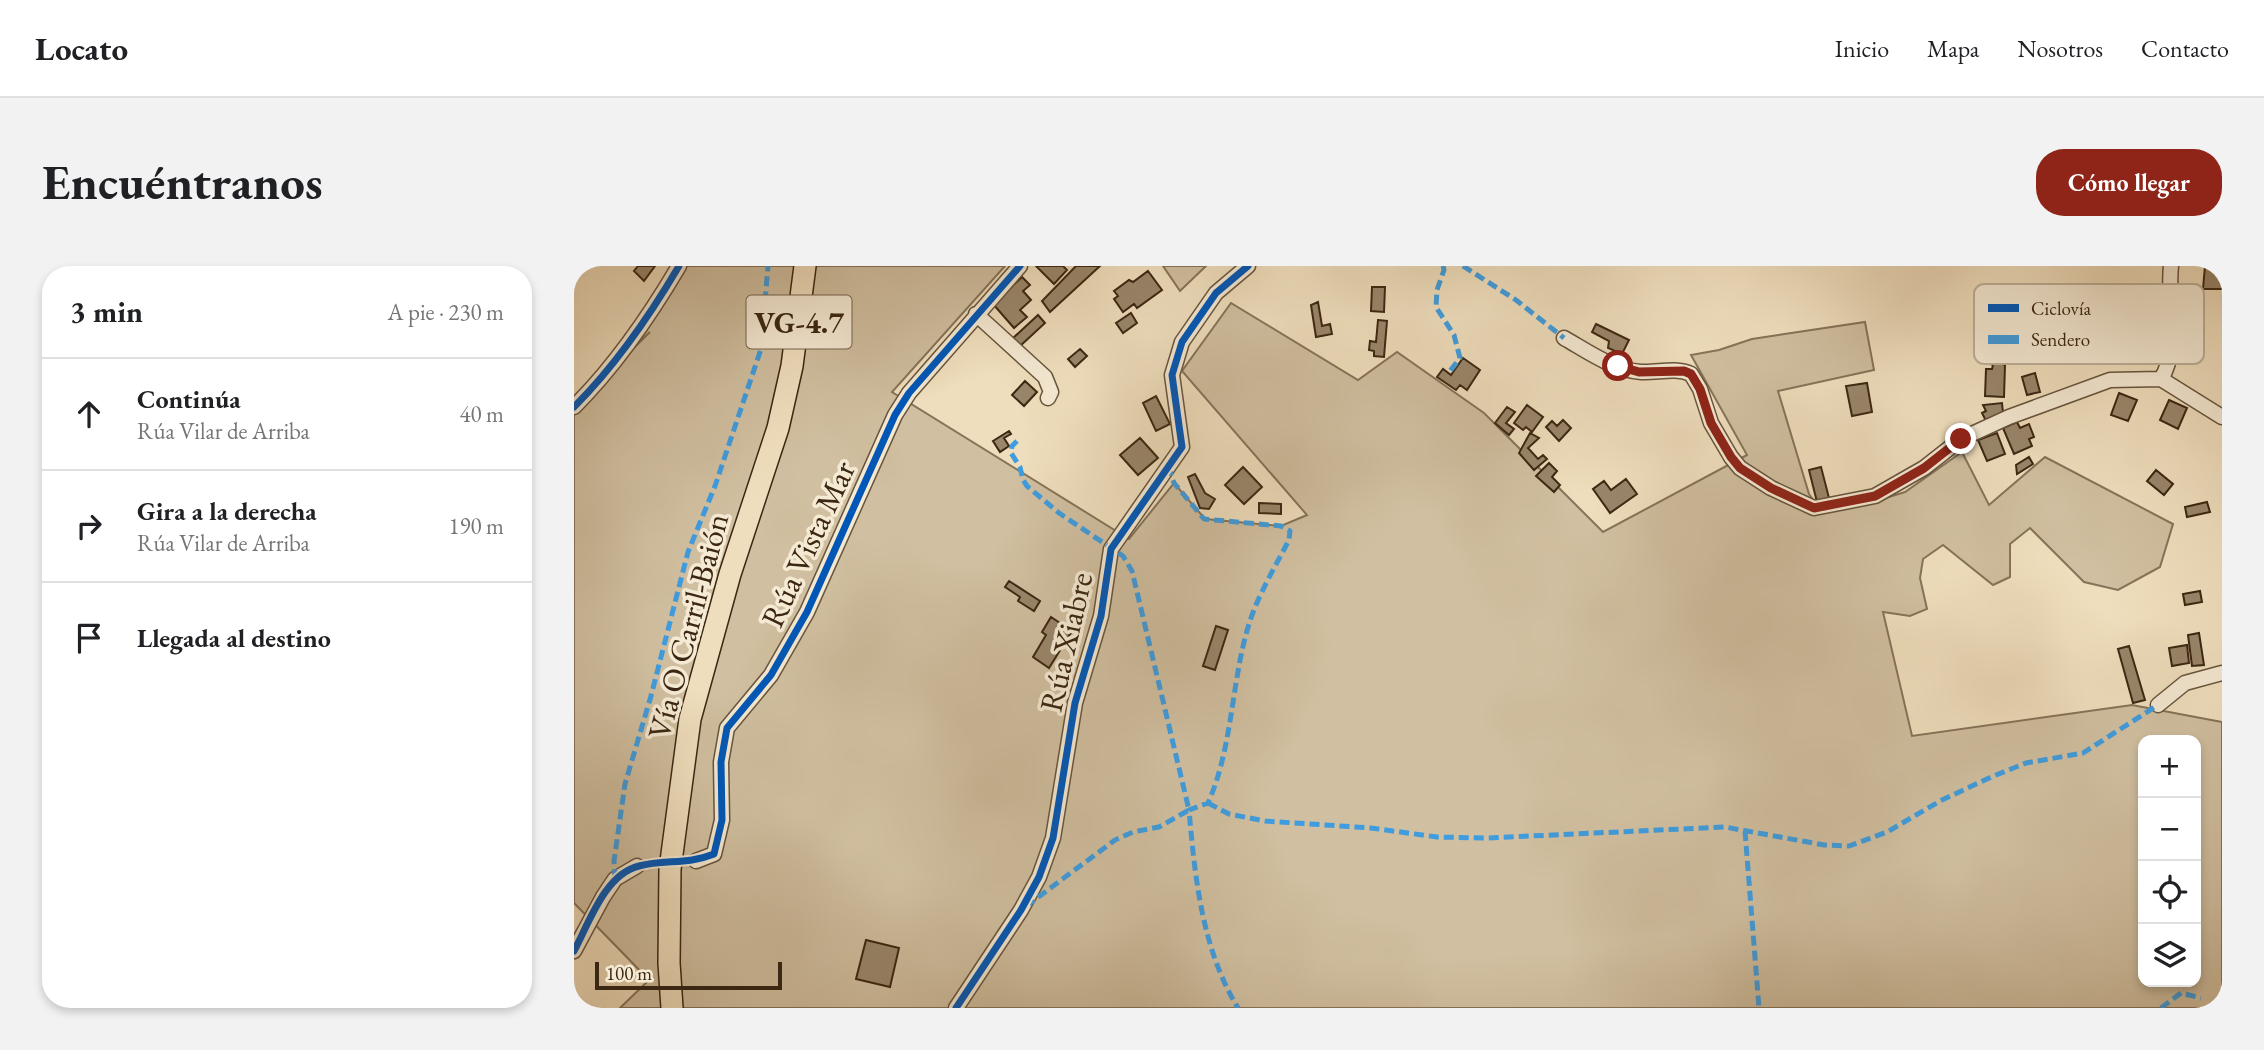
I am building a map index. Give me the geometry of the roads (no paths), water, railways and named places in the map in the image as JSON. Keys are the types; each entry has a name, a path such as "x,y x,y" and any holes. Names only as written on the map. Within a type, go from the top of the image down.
{"highway":[{"name":"Vía O Carril-Baión","path":"671,1008 670,869 690,719 730,574 778,428 794,354 805,266"}],"street":[{"path":"574,407 611,368 679,266"},
{"name":"Rúa Vista Mar","path":"696,861 714,853 722,820 721,762 727,728 771,675 807,612 895,415 909,393 1020,266"},
{"name":"Rúa Xiabre","path":"956,1008 1021,910 1039,877 1053,838 1075,703 1101,616 1111,549 1182,447 1172,375 1182,342 1216,293 1248,266"},
{"path":"2170,284 2171,266"},
{"path":"976,314 1045,377 1051,393 1048,398"},
{"path":"1564,338 1618,366 1639,372 1684,371 1691,374 1700,389 1711,423 1740,468 1771,488 1814,508 1875,496 1924,468 1961,439 2009,416 2110,380 2161,379 2222,417"},
{"path":"2161,379 2167,364"},
{"path":"2158,705 2185,683 2222,673"},
{"path":"574,951 615,880 637,866"}],"tunnel":[{"path":"637,866 696,861"}]}
